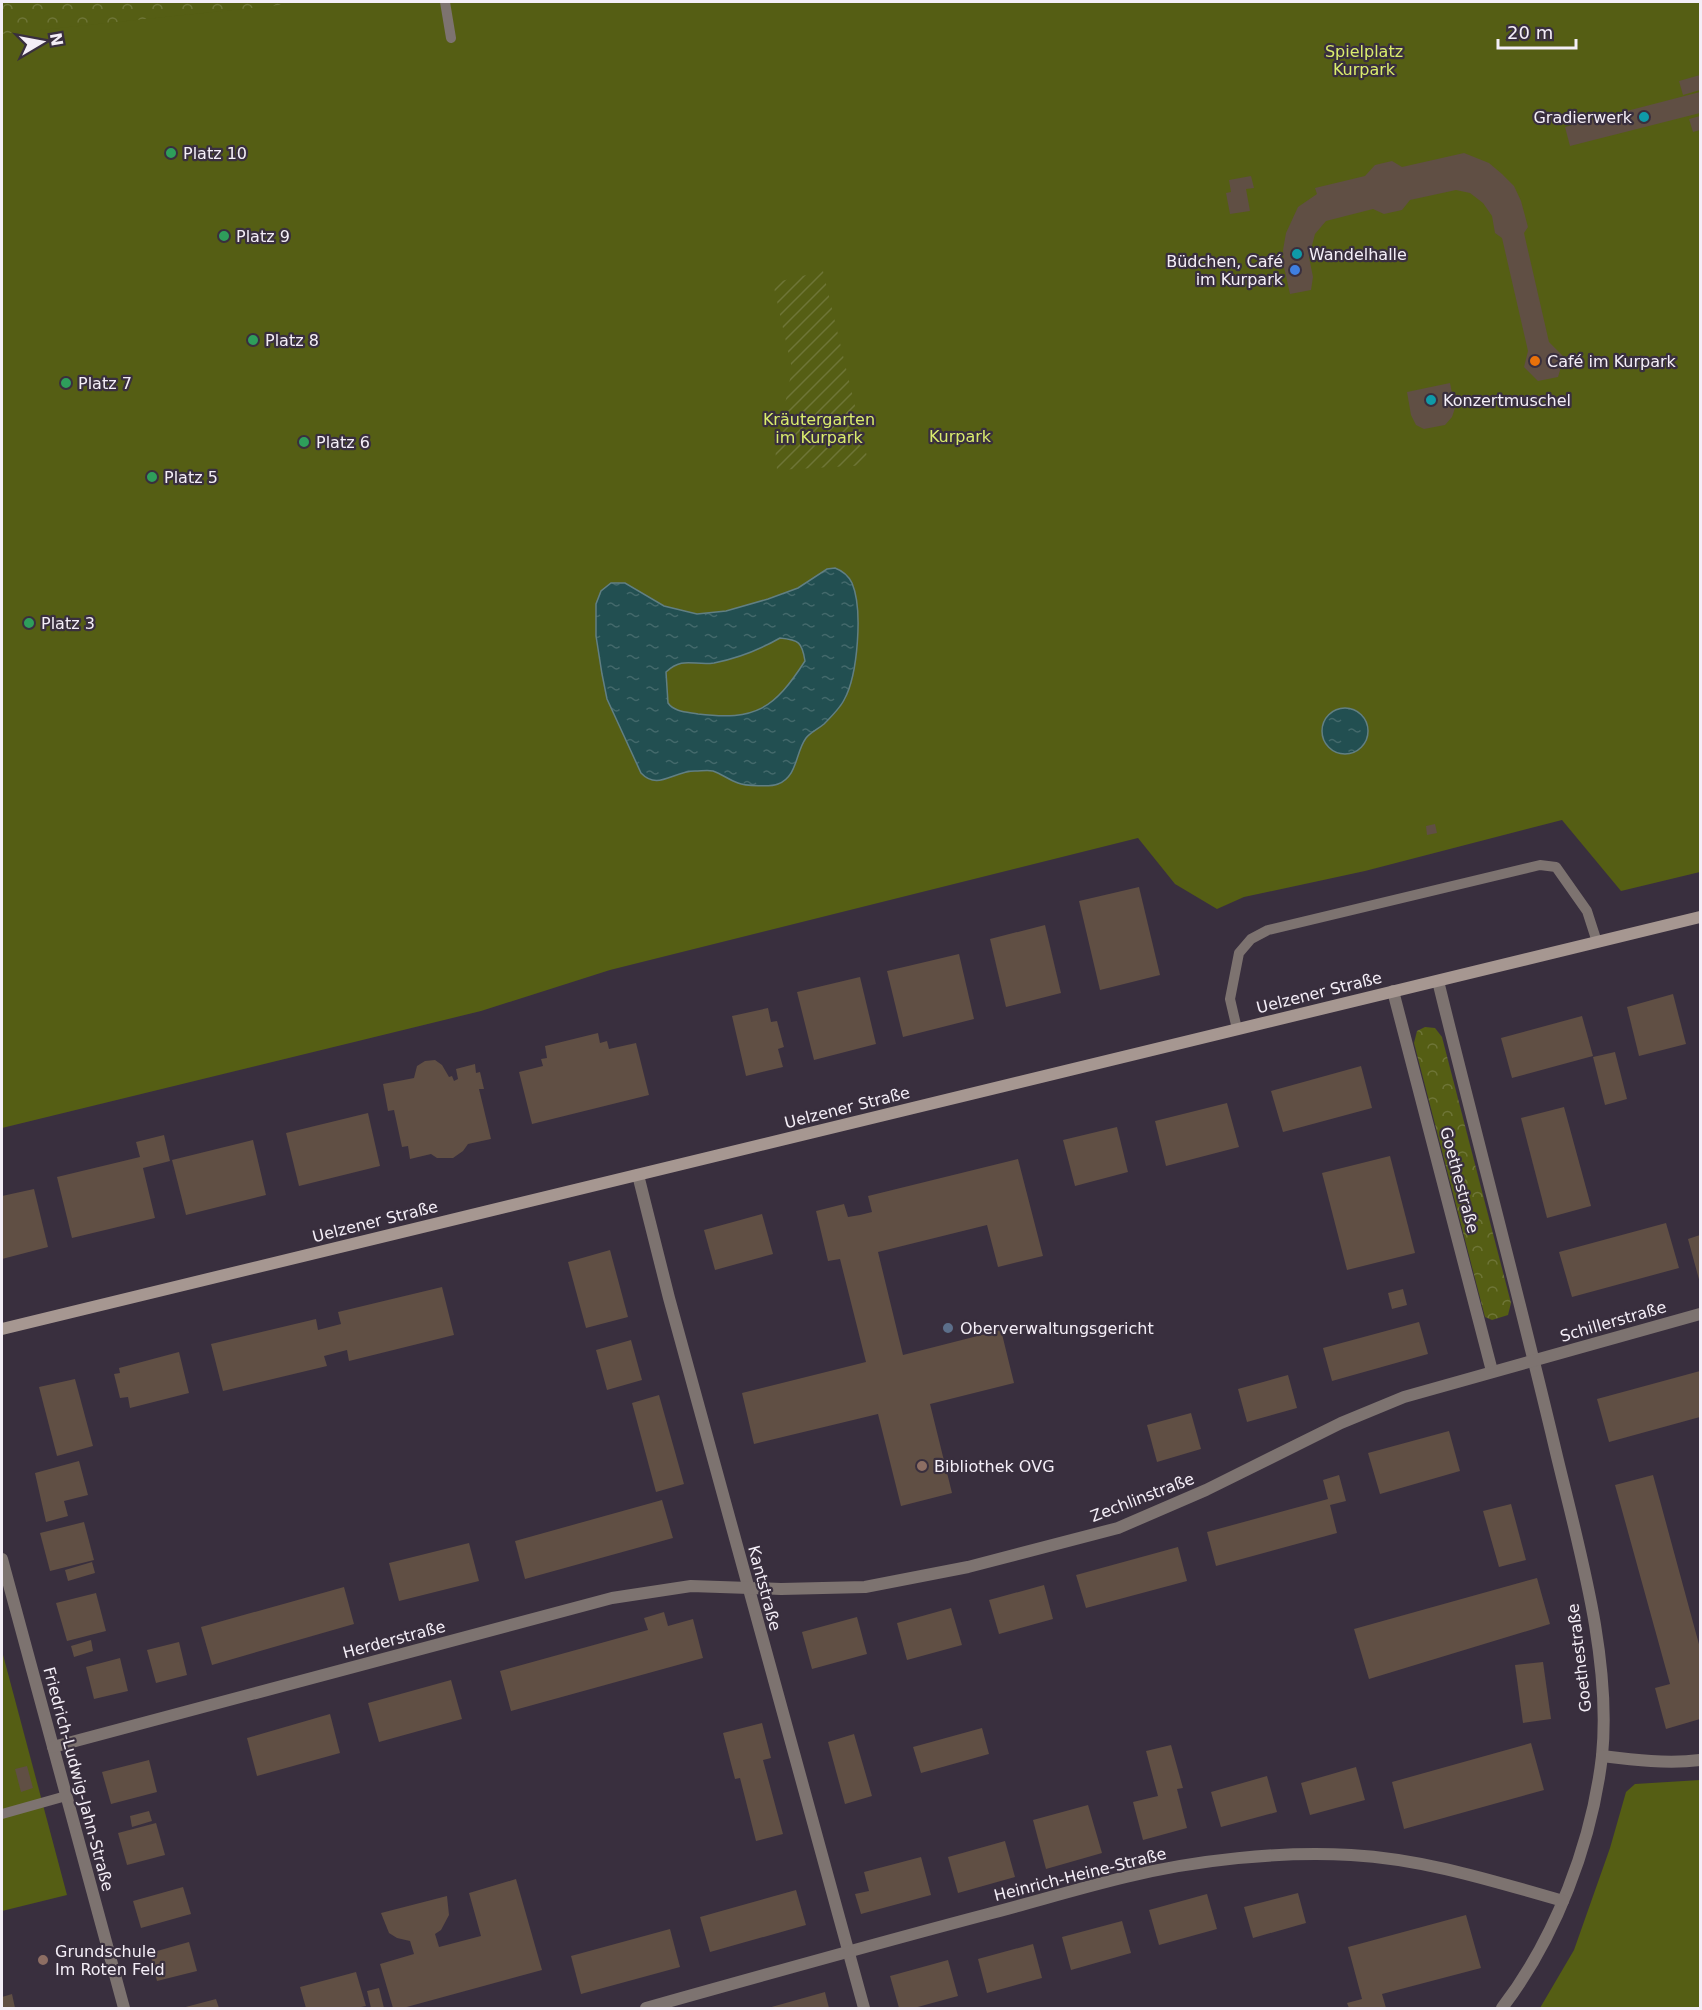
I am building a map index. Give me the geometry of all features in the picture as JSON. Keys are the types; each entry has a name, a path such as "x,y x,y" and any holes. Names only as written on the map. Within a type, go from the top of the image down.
{"street":[{"name":"Uelzener Straße","path":"2,1329 1701,917"},
{"name":"Goethestraße","path":"1438,981 1534,1360 1581,1559 1594,1623 1601,1674 1602,1756 1588,1827 1563,1901 1537,1954 1502,2008"},
{"name":"Goethestraße","path":"1393,991 1492,1371"},
{"name":"Kantstraße","path":"638,1175 669,1299 864,2008"},
{"name":"Schillerstraße","path":"1534,1360 1701,1314"},
{"path":"1492,1371 1534,1360"},
{"name":"Zechlinstraße","path":"748,1588 865,1587 968,1567 1118,1527 1206,1490 1341,1423 1393,1401 1492,1371"},
{"name":"Friedrich-Ludwig-Jahn-Straße","path":"2,1559 124,2008"},
{"name":"Herderstraße","path":"53,1747 612,1598 691,1586 748,1588"},
{"path":"1602,1756 1642,1761 1701,1760"},
{"name":"Heinrich-Heine-Straße","path":"646,2008 1128,1876 1192,1865 1294,1854 1352,1855 1409,1861 1464,1872 1563,1901"}],"lane":[{"path":"445,2 451,38"},
{"path":"1237,1029 1230,999 1239,953 1251,939 1268,930 1398,898 1540,866 1556,867 1587,911 1597,942"},
{"path":"2,1814 66,1796"}],"green space":[{"path":"2,2 437,2 2,77"},
{"name":"Kurpark","path":"308,2 1700,2 1700,872 1621,891 1562,820 1365,871 1244,897 1217,909 1175,884 1138,838 610,970 481,1011 2,1128 2,34"},
{"name":"Kräutergarten im Kurpark","path":"823,271 869,465 777,470 774,435 783,414 792,369 773,283"},
{"path":"1425,1027 1435,1028 1442,1037 1511,1303 1508,1315 1492,1320 1485,1317 1414,1043 1417,1031"},
{"path":"2,1651 67,1895 2,1911"},
{"path":"1700,1780 1700,2008 1540,2008 1574,1950 1610,1848 1626,1792 1635,1784"}],"water":[{"path":"827,569 840,570 852,583 858,625 856,659 849,689 842,703 824,724 806,738 789,776 778,784 758,786 738,783 711,771 687,772 660,780 647,778 641,773 607,699 596,636 596,604 601,591 611,583 625,583 664,606 697,614 726,611 768,599 798,588","holes":["780,638 795,641 801,646 805,661 783,691 762,708 749,713 718,716 682,711 668,703 666,672 672,667 683,663 707,664 723,661 748,653"]},
{"path":"1345,708 1361,715 1368,731 1361,747 1345,754 1329,747 1322,731 1329,715"}],"building":[{"path":"1700,75 1700,90 1683,95 1679,81"},
{"name":"Gradierwerk","path":"1700,92 1700,113 1570,146 1565,127"},
{"path":"1700,116 1700,130 1693,132 1689,119"},
{"name":"Wandelhalle","path":"1464,153 1489,163 1514,186 1521,201 1528,227 1524,233 1549,342 1564,357 1558,377 1538,381 1524,367 1528,351 1502,238 1495,233 1492,216 1483,203 1470,193 1456,190 1410,200 1402,210 1384,214 1373,209 1326,221 1315,234 1309,257 1313,277 1311,290 1290,294 1284,267 1283,250 1286,233 1298,207 1317,194 1315,188 1365,176 1375,165 1392,161 1402,167"},
{"path":"1251,176 1254,188 1246,189 1250,211 1230,214 1226,193 1231,192 1229,180"},
{"name":"Konzertmuschel","path":"1450,383 1455,408 1452,417 1445,425 1424,429 1416,425 1411,415 1407,392"},
{"path":"1435,824 1437,833 1427,835 1426,826"},
{"path":"1139,887 1160,975 1100,990 1079,901"},
{"path":"1045,925 1061,993 1006,1007 990,939"},
{"path":"959,954 974,1019 903,1037 887,971"},
{"path":"860,977 876,1044 814,1060 797,992"},
{"path":"1673,994 1686,1044 1639,1056 1627,1007"},
{"path":"768,1008 771,1022 777,1021 784,1047 778,1049 783,1067 746,1076 732,1016"},
{"path":"1582,1016 1593,1056 1512,1078 1501,1038"},
{"path":"598,1033 600,1043 607,1041 609,1049 636,1043 649,1095 532,1124 519,1072 543,1066 541,1059 547,1058 545,1046"},
{"path":"1615,1052 1627,1099 1605,1105 1593,1057"},
{"path":"435,1060 442,1065 449,1077 452,1076 454,1081 458,1079 456,1069 475,1064 476,1073 480,1072 484,1089 479,1089 491,1139 468,1144 453,1158 437,1158 431,1154 410,1159 408,1146 402,1147 394,1110 388,1111 383,1084 414,1078 417,1066 425,1061"},
{"path":"1361,1066 1372,1108 1283,1132 1271,1091"},
{"path":"1227,1103 1239,1147 1166,1166 1155,1121"},
{"path":"1564,1107 1591,1206 1547,1218 1521,1118"},
{"path":"368,1113 380,1166 299,1186 286,1133"},
{"path":"1117,1127 1128,1172 1075,1186 1063,1140"},
{"path":"164,1135 170,1161 143,1168 155,1218 72,1238 57,1177 140,1157 136,1142"},
{"path":"253,1140 266,1195 186,1215 172,1160"},
{"path":"1390,1156 1415,1253 1347,1270 1322,1173"},
{"path":"1018,1159 1043,1256 998,1267 987,1225 878,1252 903,1355 1001,1330 1014,1383 930,1404 952,1493 901,1506 878,1414 754,1444 742,1393 866,1362 840,1259 828,1261 816,1211 844,1204 848,1217 872,1212 868,1196"},
{"path":"34,1189 48,1247 2,1259 2,1196"},
{"path":"762,1214 773,1254 715,1270 704,1230"},
{"path":"1666,1223 1679,1268 1572,1297 1559,1252"},
{"path":"1700,1235 1700,1283 1688,1239"},
{"path":"610,1250 628,1317 586,1328 568,1262"},
{"path":"442,1287 454,1335 349,1361 347,1350 324,1356 327,1366 223,1391 211,1344 316,1319 318,1330 341,1324 338,1312"},
{"path":"1403,1289 1407,1305 1392,1309 1388,1293"},
{"path":"1419,1322 1428,1354 1332,1381 1323,1348"},
{"path":"631,1340 642,1380 607,1390 596,1350"},
{"path":"179,1352 189,1393 130,1408 128,1397 120,1398 114,1374 120,1373 119,1368"},
{"path":"1700,1371 1700,1417 1609,1442 1597,1399"},
{"path":"1288,1375 1297,1408 1247,1422 1238,1389"},
{"path":"75,1379 93,1446 57,1456 39,1387"},
{"path":"659,1395 684,1484 656,1492 632,1403"},
{"path":"1191,1413 1201,1449 1157,1462 1147,1425"},
{"path":"1449,1431 1460,1471 1380,1494 1368,1453"},
{"path":"79,1461 88,1495 64,1501 68,1516 46,1522 35,1473"},
{"path":"1339,1475 1346,1501 1330,1505 1337,1533 1216,1566 1207,1532 1328,1499 1323,1480"},
{"path":"1653,1475 1700,1648 1700,1719 1666,1729 1655,1688 1670,1684 1615,1485"},
{"path":"662,1500 673,1538 525,1579 515,1541"},
{"path":"1511,1504 1526,1560 1499,1567 1483,1511"},
{"path":"84,1522 94,1560 50,1571 40,1533"},
{"path":"469,1543 479,1581 399,1601 389,1563"},
{"path":"1178,1547 1187,1581 1086,1608 1076,1575"},
{"path":"92,1562 95,1573 68,1581 65,1570"},
{"path":"1537,1578 1550,1624 1369,1679 1354,1629"},
{"path":"1044,1585 1053,1619 999,1634 989,1600"},
{"path":"344,1587 354,1624 212,1665 201,1627"},
{"path":"96,1593 106,1631 67,1641 56,1603"},
{"path":"951,1608 962,1645 907,1660 897,1623"},
{"path":"664,1612 668,1626 693,1619 703,1658 511,1711 500,1671 648,1630 644,1618"},
{"path":"857,1617 867,1654 812,1669 802,1632"},
{"path":"91,1640 93,1651 74,1657 71,1646"},
{"path":"179,1642 187,1675 156,1683 147,1650"},
{"path":"120,1658 128,1691 94,1699 86,1667"},
{"path":"1543,1662 1551,1719 1523,1723 1515,1665"},
{"path":"451,1680 462,1719 379,1742 368,1703"},
{"path":"330,1714 340,1753 257,1776 247,1738"},
{"path":"762,1723 771,1758 763,1760 783,1834 756,1841 740,1778 735,1779 723,1733"},
{"path":"982,1728 989,1754 921,1773 913,1747"},
{"path":"854,1734 872,1796 845,1804 828,1742"},
{"path":"1531,1743 1544,1790 1404,1829 1392,1782"},
{"path":"1171,1745 1183,1788 1177,1789 1187,1828 1143,1840 1133,1802 1158,1796 1146,1751"},
{"path":"149,1760 157,1792 111,1804 102,1772"},
{"path":"27,1766 33,1788 21,1792 15,1769"},
{"path":"1356,1767 1365,1800 1310,1815 1301,1783"},
{"path":"1267,1776 1277,1812 1221,1827 1211,1792"},
{"path":"1088,1805 1102,1853 1046,1869 1033,1820"},
{"path":"149,1811 152,1821 132,1827 130,1816"},
{"path":"156,1823 165,1855 127,1865 118,1833"},
{"path":"1005,1841 1015,1877 958,1893 948,1857"},
{"path":"921,1857 931,1895 861,1914 855,1894 869,1891 864,1872"},
{"path":"516,1879 542,1970 403,2008 393,2008 380,1964 414,1954 410,1941 397,1938 389,1933 381,1913 447,1896 449,1915 441,1930 435,1934 439,1947 481,1936 469,1893"},
{"path":"183,1887 191,1914 141,1928 133,1901"},
{"path":"796,1890 806,1925 710,1952 700,1917"},
{"path":"1298,1893 1306,1923 1253,1938 1244,1907"},
{"path":"1207,1894 1217,1929 1159,1945 1149,1910"},
{"path":"1466,1915 1481,1968 1382,1994 1386,2008 1349,2008 1347,2003 1362,1999 1348,1947"},
{"path":"1122,1921 1131,1953 1071,1970 1062,1937"},
{"path":"670,1929 680,1967 581,1994 571,1956"},
{"path":"189,1942 197,1971 157,1981 150,1953"},
{"path":"1033,1944 1042,1978 987,1993 978,1959"},
{"path":"948,1960 958,1996 914,2008 899,2008 890,1976"},
{"path":"356,1972 366,2006 306,2008 300,1987"},
{"path":"379,1988 384,2008 371,2008 367,1991"},
{"path":"825,1992 829,2008 768,2008"},
{"path":"12,1994 15,2008 2,2008 2,1997"},
{"path":"216,1999 219,2008 182,2008"}],"place":[{"name":"Gradierwerk","path":"1644,117"},
{"name":"Platz 10","path":"171,153"},
{"name":"Platz 9","path":"224,236"},
{"name":"Wandelhalle","path":"1297,254"},
{"name":"Büdchen, Café im Kurpark","path":"1295,270"},
{"name":"Platz 8","path":"253,340"},
{"name":"Café im Kurpark","path":"1535,361"},
{"name":"Platz 7","path":"66,383"},
{"name":"Konzertmuschel","path":"1431,400"},
{"name":"Platz 6","path":"304,442"},
{"name":"Platz 5","path":"152,477"},
{"name":"Platz 3","path":"29,623"},
{"name":"Oberverwaltungsgericht","path":"948,1328"},
{"name":"Bibliothek OVG","path":"922,1466"},
{"name":"Grundschule Im Roten Feld","path":"43,1960"}],"park label":[{"name":"Spielplatz Kurpark","path":"1364,60"}]}
